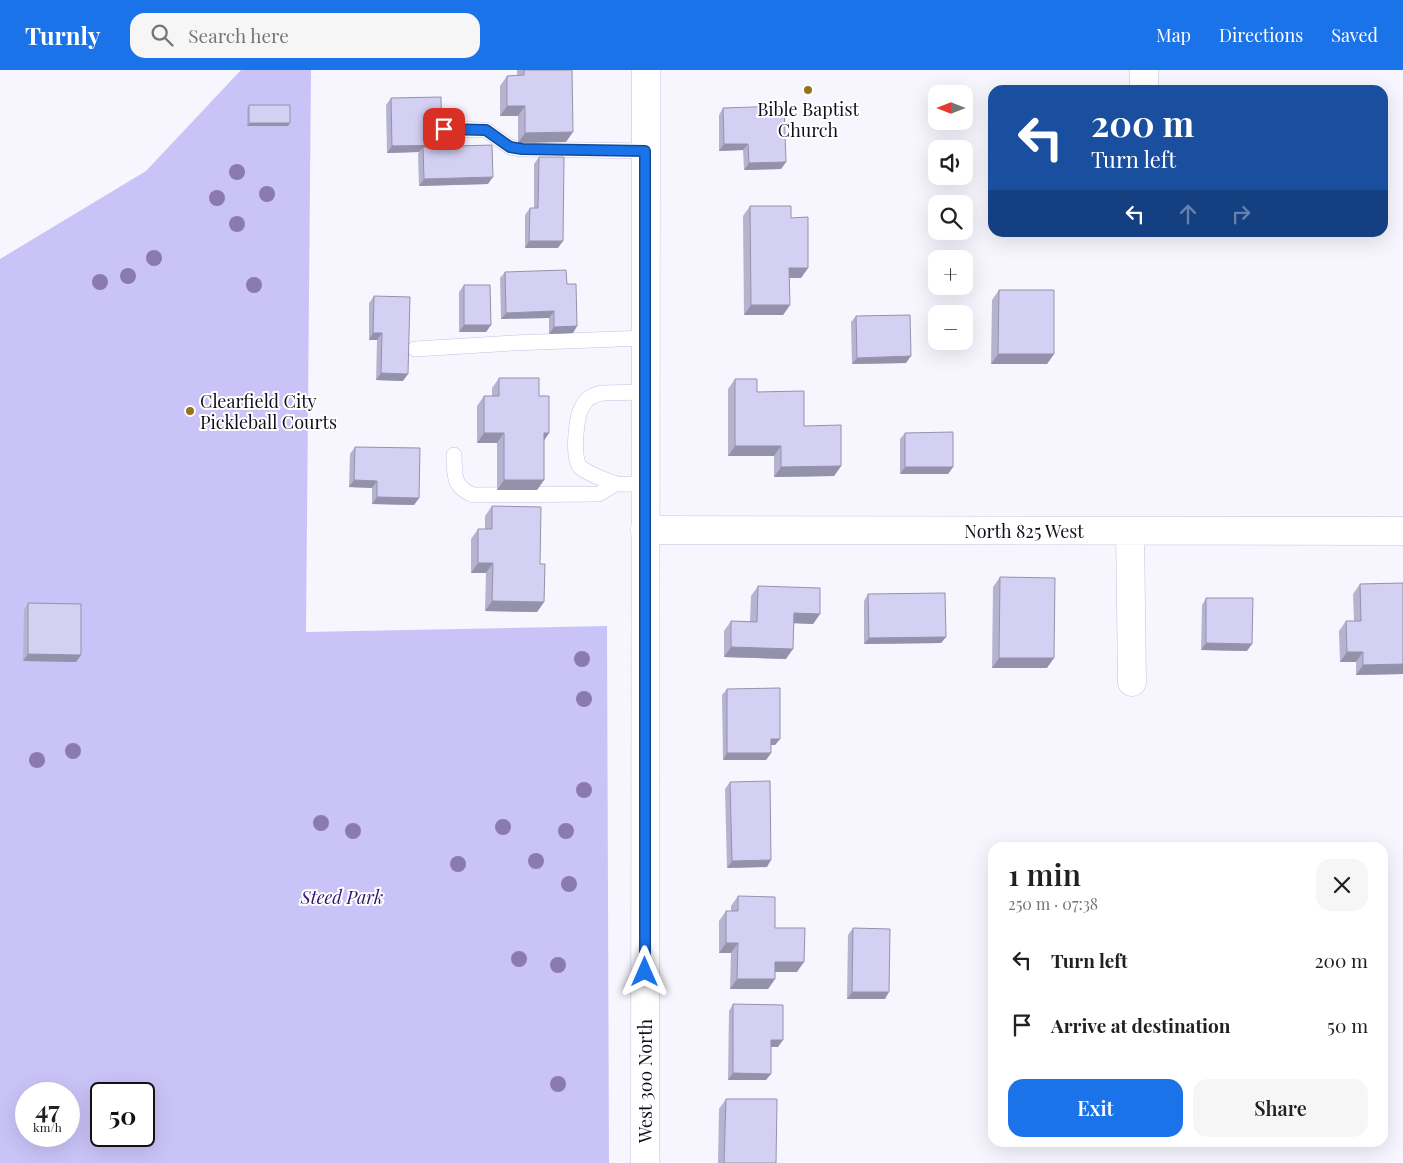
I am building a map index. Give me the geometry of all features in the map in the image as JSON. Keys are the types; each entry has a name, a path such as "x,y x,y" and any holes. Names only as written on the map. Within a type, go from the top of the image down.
{"main road":[{"name":"West 300 North","path":"646,70 646,1163"},
{"path":"1144,70 1144,85"},
{"name":"North 825 West","path":"645,530 1403,531"},
{"path":"1130,531 1132,682"}],"lane":[{"path":"444,129 486,130 510,147 522,149 645,151"},
{"path":"415,348 645,338"},
{"path":"645,392 596,394 588,399 581,407 576,444 576,458 579,466 615,484 645,483"},
{"path":"454,455 457,484 464,492 473,495 599,494 615,484"}],"green space":[{"name":"Steed Park","path":"241,70 311,70 306,632 607,626 609,1163 0,1163 0,259 146,171"}],"building":[{"path":"524,70 572,70 573,132 525,133 525,106 507,106 507,76 524,75"},
{"path":"441,97 442,145 392,146 391,98"},
{"path":"249,105 290,105 290,123 249,123"},
{"path":"784,106 786,162 749,163 748,144 724,144 723,108"},
{"path":"492,145 493,177 424,179 423,147"},
{"path":"539,157 564,157 563,241 529,241 530,208 538,208"},
{"path":"750,206 791,206 791,218 808,217 808,268 789,268 790,305 751,305"},
{"path":"566,270 567,284 576,284 577,326 554,327 554,311 506,313 505,272"},
{"path":"464,285 490,285 491,325 464,325"},
{"path":"999,290 1054,290 1054,354 998,354"},
{"path":"374,296 410,297 408,374 381,373 382,333 373,333"},
{"path":"910,315 911,356 857,358 856,316"},
{"path":"499,378 539,378 539,396 549,396 549,433 544,433 544,480 504,480 504,433 484,433 484,396 499,396"},
{"path":"735,379 757,379 757,392 804,391 804,426 841,425 841,466 781,467 781,446 735,446"},
{"path":"953,432 953,467 905,467 905,433"},
{"path":"355,447 420,448 419,498 377,497 377,481 354,480"},
{"path":"492,506 541,507 540,564 545,564 544,602 492,601 493,563 478,563 478,529 492,529"},
{"path":"1000,577 1055,578 1054,658 999,658"},
{"path":"1403,583 1403,664 1363,665 1363,652 1347,652 1346,621 1361,621 1360,584"},
{"path":"758,586 820,588 820,614 794,613 793,649 731,647 731,621 757,622"},
{"path":"945,593 946,637 869,638 868,594"},
{"path":"1206,598 1253,598 1252,644 1206,643"},
{"path":"28,603 81,604 81,655 28,654"},
{"path":"780,688 780,739 771,739 771,753 727,753 727,689"},
{"path":"770,781 771,860 732,861 730,782"},
{"path":"738,896 775,897 775,928 805,928 804,962 775,962 775,979 737,979 738,943 726,943 726,911 738,911"},
{"path":"853,928 890,929 889,992 852,992"},
{"path":"733,1004 783,1005 783,1040 771,1040 771,1074 733,1073"},
{"path":"726,1099 777,1099 776,1163 724,1163"}],"place":[{"name":"Bible Baptist Church","path":"808,90"},
{"name":"Clearfield City Pickleball Courts","path":"190,411"}],"route":[{"path":"444,129 486,130 510,147 522,149 645,151 645,972"}]}
